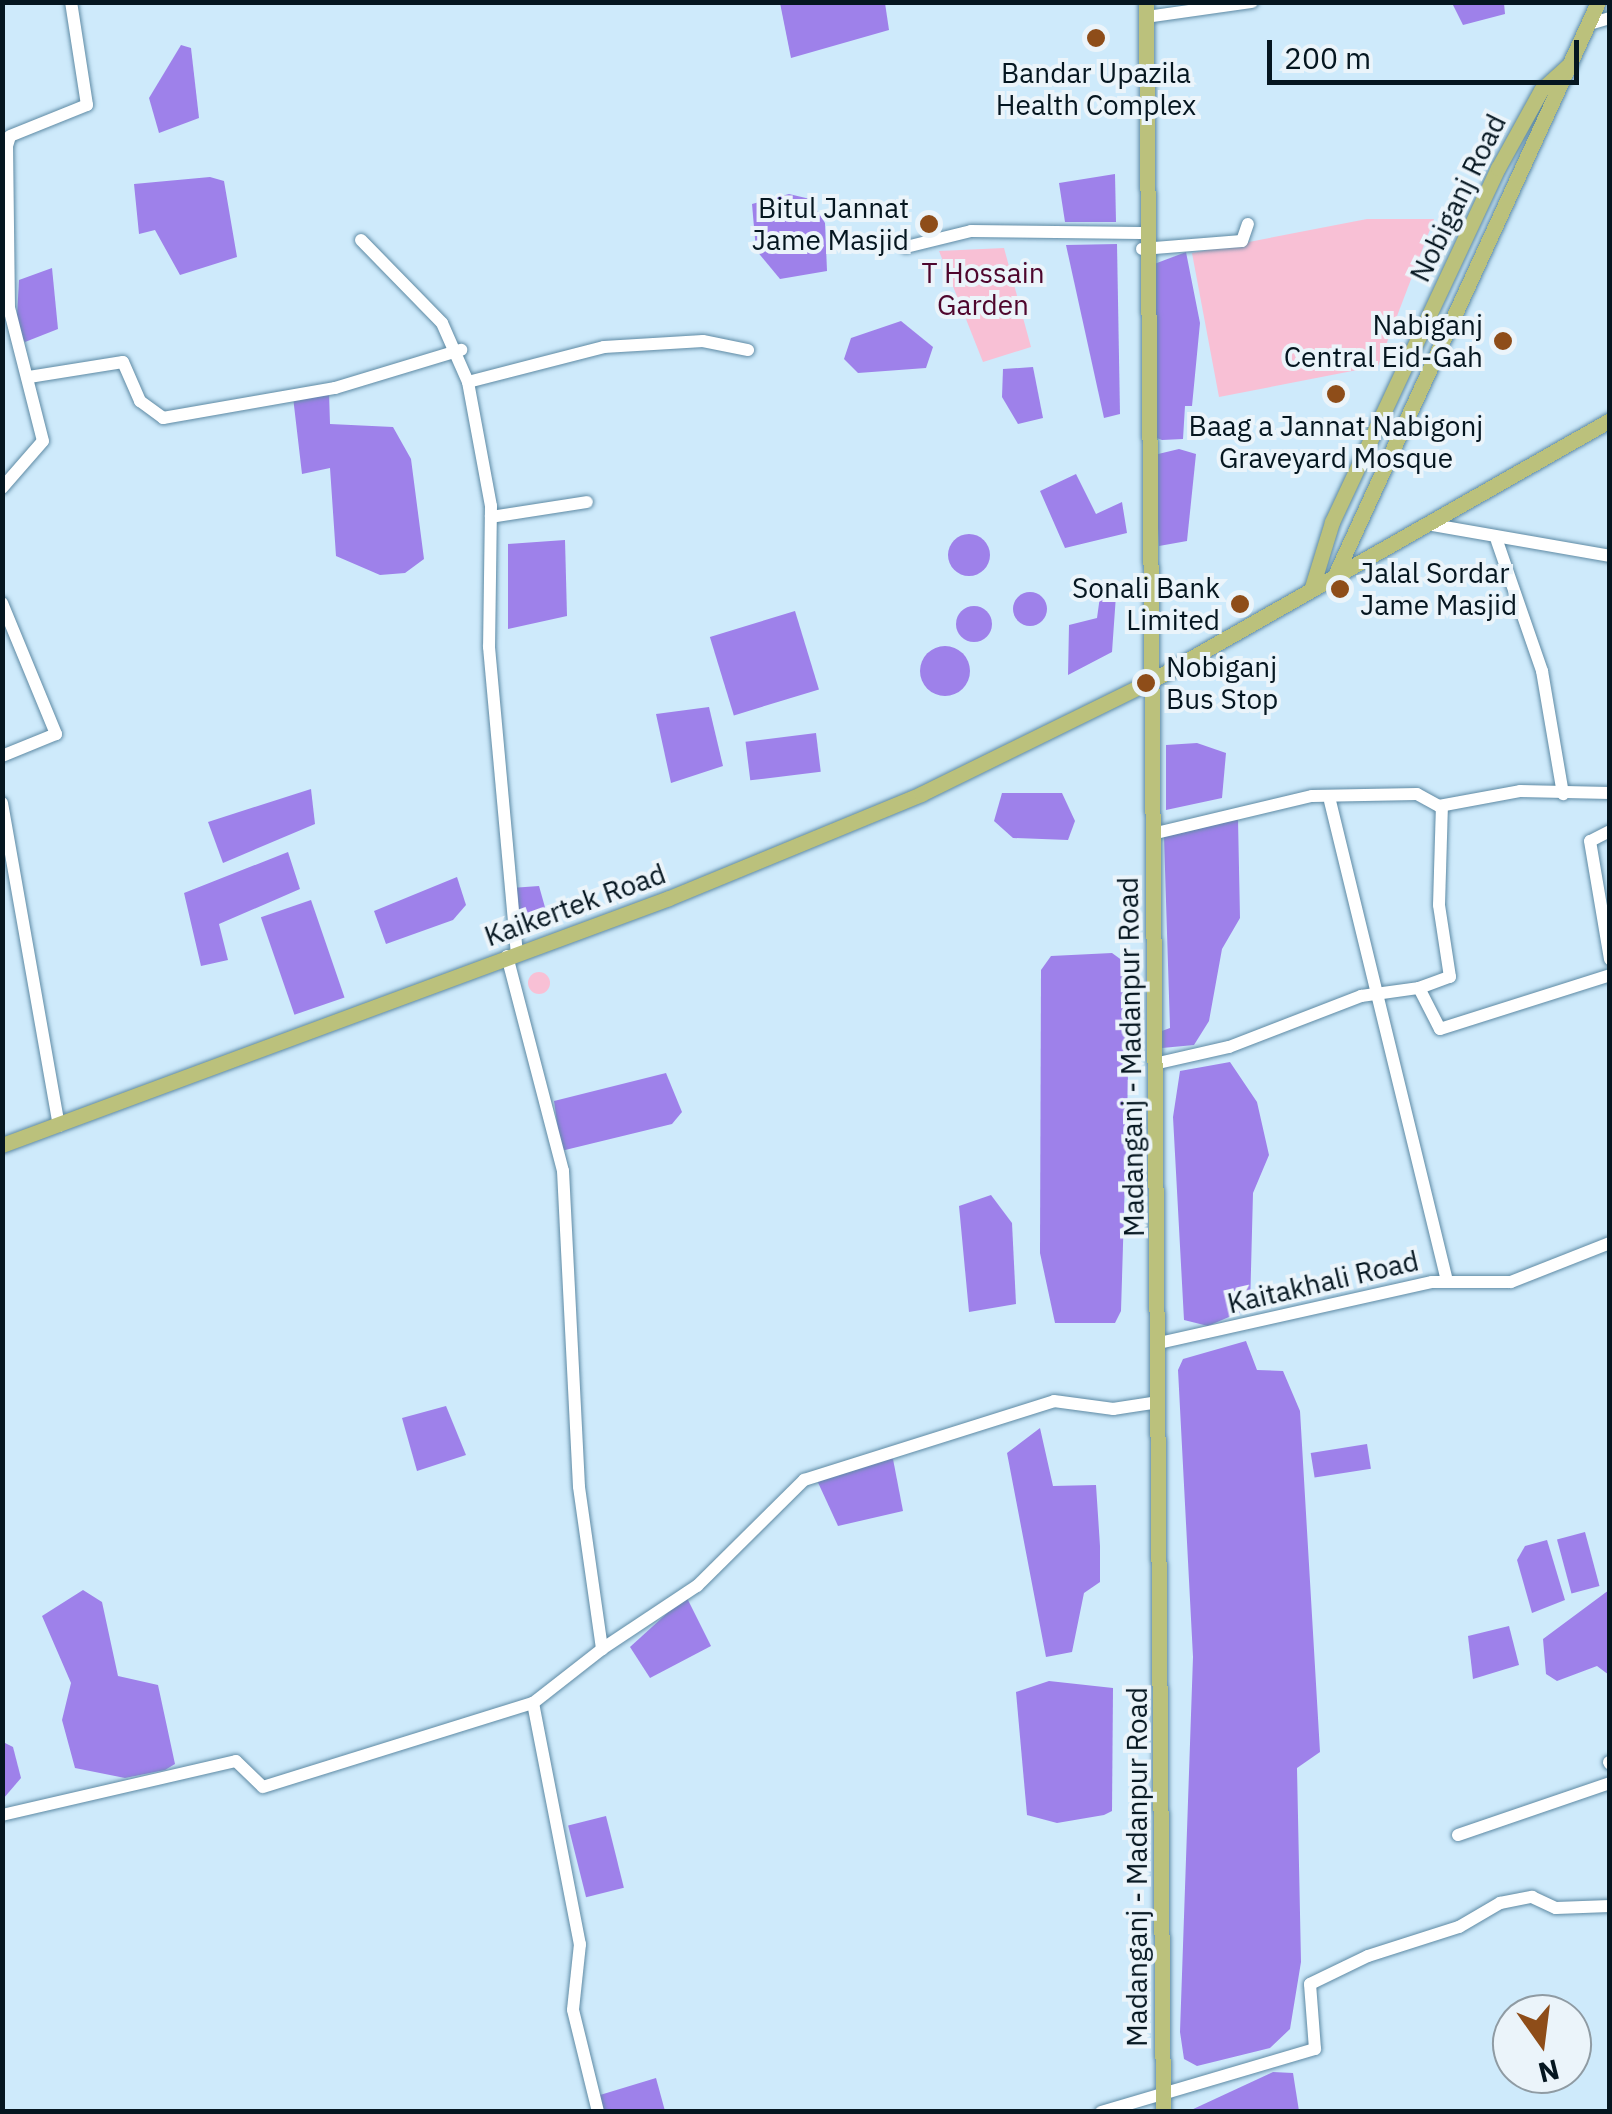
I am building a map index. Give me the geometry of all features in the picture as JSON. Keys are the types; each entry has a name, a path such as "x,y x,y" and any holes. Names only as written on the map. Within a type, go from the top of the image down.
{"main road":[{"name":"Nobiganj Road","path":"1336,573 1371,480 1598,2"},
{"name":"Madanganj - Madanpur Road","path":"1146,10 1142,241 1159,1342 1163,2112"},
{"name":"Nobiganj Road","path":"1312,587 1332,522 1498,168 1541,90 1570,64"},
{"name":"Kaikertek Road","path":"2,1145 855,823 1151,681 1336,573 1433,526 1610,420"}],"street":[{"path":"2,488 42,446 9,308 8,146 10,136 87,105 72,2"},
{"path":"1146,10 1252,2"},
{"path":"1589,24 1610,18"},
{"path":"906,247 970,231 1142,241 1242,241 1248,224"},
{"path":"362,240 461,350 468,382 491,518 489,647 512,954 562,1171 579,1487 602,1649"},
{"path":"468,382 604,346 704,342 748,350"},
{"path":"2,371 25,373 123,362 140,401 163,418 335,388 461,350"},
{"path":"491,518 586,502"},
{"path":"1433,526 1496,541 1610,556"},
{"path":"1496,541 1542,671 1563,794"},
{"path":"2,604 56,734 2,756"},
{"path":"1152,834 1297,798 1330,801 1417,794 1442,806 1520,791 1610,793"},
{"path":"1330,801 1447,1281"},
{"path":"2,803 59,1126"},
{"path":"1154,1064 1378,995 1419,988 1450,977 1440,906 1442,806"},
{"path":"1610,831 1590,840 1610,958"},
{"path":"1419,988 1440,1029 1610,975"},
{"name":"Kaitakhali Road","path":"1159,1342 1447,1281 1511,1282 1610,1243"},
{"path":"2,1815 236,1761 262,1787 533,1703 602,1649 697,1586 804,1480 1054,1401 1113,1409 1158,1402"},
{"path":"533,1703 580,1944 573,2010 598,2112"},
{"path":"1458,1835 1610,1783"},
{"path":"1101,2112 1315,2050 1310,1984 1368,1956 1459,1927 1500,1903 1532,1897 1556,1908 1610,1906"}],"green space":[{"path":"1367,219 1434,219 1378,366 1219,397 1192,253"},
{"name":"T Hossain Garden","path":"1004,248 1031,347 983,362 939,251"},
{"path":"539,972 547,975 547,991 539,994 531,991 528,983 531,975"}],"shaded area":[{"path":"780,3 885,3 889,30 791,58"},
{"path":"1452,3 1504,3 1505,14 1463,25"},
{"path":"181,45 191,48 199,118 159,133 149,98"},
{"path":"1115,174 1116,222 1065,222 1059,183"},
{"path":"210,177 224,181 237,257 180,275 155,230 139,234 134,184"},
{"path":"789,194 810,199 825,223 827,271 780,279 756,250 752,204"},
{"path":"1117,244 1120,414 1104,418 1066,245"},
{"path":"1186,252 1200,323 1192,406 1185,406 1183,439 1162,440 1154,437 1149,266"},
{"path":"52,268 58,329 25,342 16,333 19,280"},
{"path":"901,321 933,347 926,368 858,373 844,359 851,338"},
{"path":"1033,367 1043,418 1018,424 1002,397 1003,369"},
{"path":"329,392 330,424 393,427 411,459 424,559 405,573 380,575 336,556 330,468 302,474 293,397"},
{"path":"1179,449 1196,454 1187,541 1159,546 1154,455"},
{"path":"1076,474 1096,514 1122,502 1127,533 1065,548 1040,491"},
{"path":"969,534 984,540 990,555 984,570 969,576 954,570 948,555 954,540"},
{"path":"565,540 567,616 508,629 508,544"},
{"path":"1117,581 1112,652 1068,675 1069,625 1097,618 1102,582"},
{"path":"1030,592 1042,597 1047,609 1042,621 1030,626 1018,621 1013,609 1018,597"},
{"path":"974,606 987,611 992,624 987,637 974,642 961,637 956,624 961,611"},
{"path":"795,611 819,689 734,715 710,637"},
{"path":"945,646 962,654 970,671 962,688 945,696 928,688 920,671 928,654"},
{"path":"709,707 723,766 671,783 656,714"},
{"path":"816,733 821,772 750,780 746,742"},
{"path":"1197,743 1226,753 1222,798 1166,810 1166,745"},
{"path":"311,789 315,824 223,863 208,822"},
{"path":"1002,793 1062,793 1075,821 1068,840 1013,838 994,821"},
{"path":"1238,819 1240,918 1222,949 1209,1021 1194,1045 1162,1048 1159,1032 1170,1028 1164,837"},
{"path":"288,852 300,889 219,924 228,960 201,966 184,893"},
{"path":"457,877 466,905 453,920 386,944 374,911"},
{"path":"539,886 550,925 513,929 511,888"},
{"path":"311,900 345,997 294,1015 261,917"},
{"path":"1112,953 1123,961 1128,1081 1121,1311 1115,1323 1055,1323 1040,1253 1041,970 1051,956"},
{"path":"1230,1062 1257,1102 1269,1155 1253,1193 1250,1308 1208,1326 1184,1320 1173,1117 1180,1071"},
{"path":"666,1073 682,1112 672,1124 561,1151 554,1101"},
{"path":"991,1195 1012,1223 1016,1304 969,1312 959,1206"},
{"path":"1246,1341 1257,1370 1283,1371 1300,1411 1320,1752 1297,1768 1301,1962 1290,2029 1270,2048 1197,2066 1184,2059 1180,2032 1193,1657 1178,1370 1183,1359"},
{"path":"446,1406 466,1455 417,1471 402,1418"},
{"path":"1040,1428 1053,1486 1096,1485 1100,1546 1100,1582 1084,1593 1072,1652 1046,1657 1007,1453"},
{"path":"1367,1444 1371,1469 1315,1478 1311,1453"},
{"path":"875,1454 893,1459 903,1511 838,1526 815,1476"},
{"path":"1585,1532 1599,1586 1571,1594 1557,1540"},
{"path":"1547,1540 1565,1600 1532,1613 1517,1560 1525,1546"},
{"path":"83,1590 102,1602 118,1676 158,1685 175,1764 165,1770 125,1778 75,1768 62,1720 71,1683 42,1616"},
{"path":"1609,1590 1609,1675 1597,1666 1557,1681 1546,1674 1543,1639"},
{"path":"686,1596 711,1646 650,1678 630,1647"},
{"path":"1509,1626 1519,1665 1473,1679 1468,1636"},
{"path":"1049,1681 1113,1688 1112,1811 1104,1815 1057,1823 1027,1815 1016,1692"},
{"path":"3,1742 13,1747 21,1778 3,1799"},
{"path":"606,1816 624,1888 586,1897 568,1825"},
{"path":"1273,2072 1293,2073 1299,2111 1189,2111"},
{"path":"656,2078 665,2111 604,2111 600,2095"}],"place":[{"name":"Bandar Upazila Health Complex","path":"1096,38"},
{"name":"Bitul Jannat Jame Masjid","path":"929,224"},
{"name":"Nabiganj Central Eid-Gah","path":"1503,341"},
{"name":"Baag a Jannat Nabigonj Graveyard Mosque","path":"1336,394"},
{"name":"Jalal Sordar Jame Masjid","path":"1340,589"},
{"name":"Sonali Bank Limited","path":"1240,604"},
{"name":"Nobiganj Bus Stop","path":"1146,683"}]}
